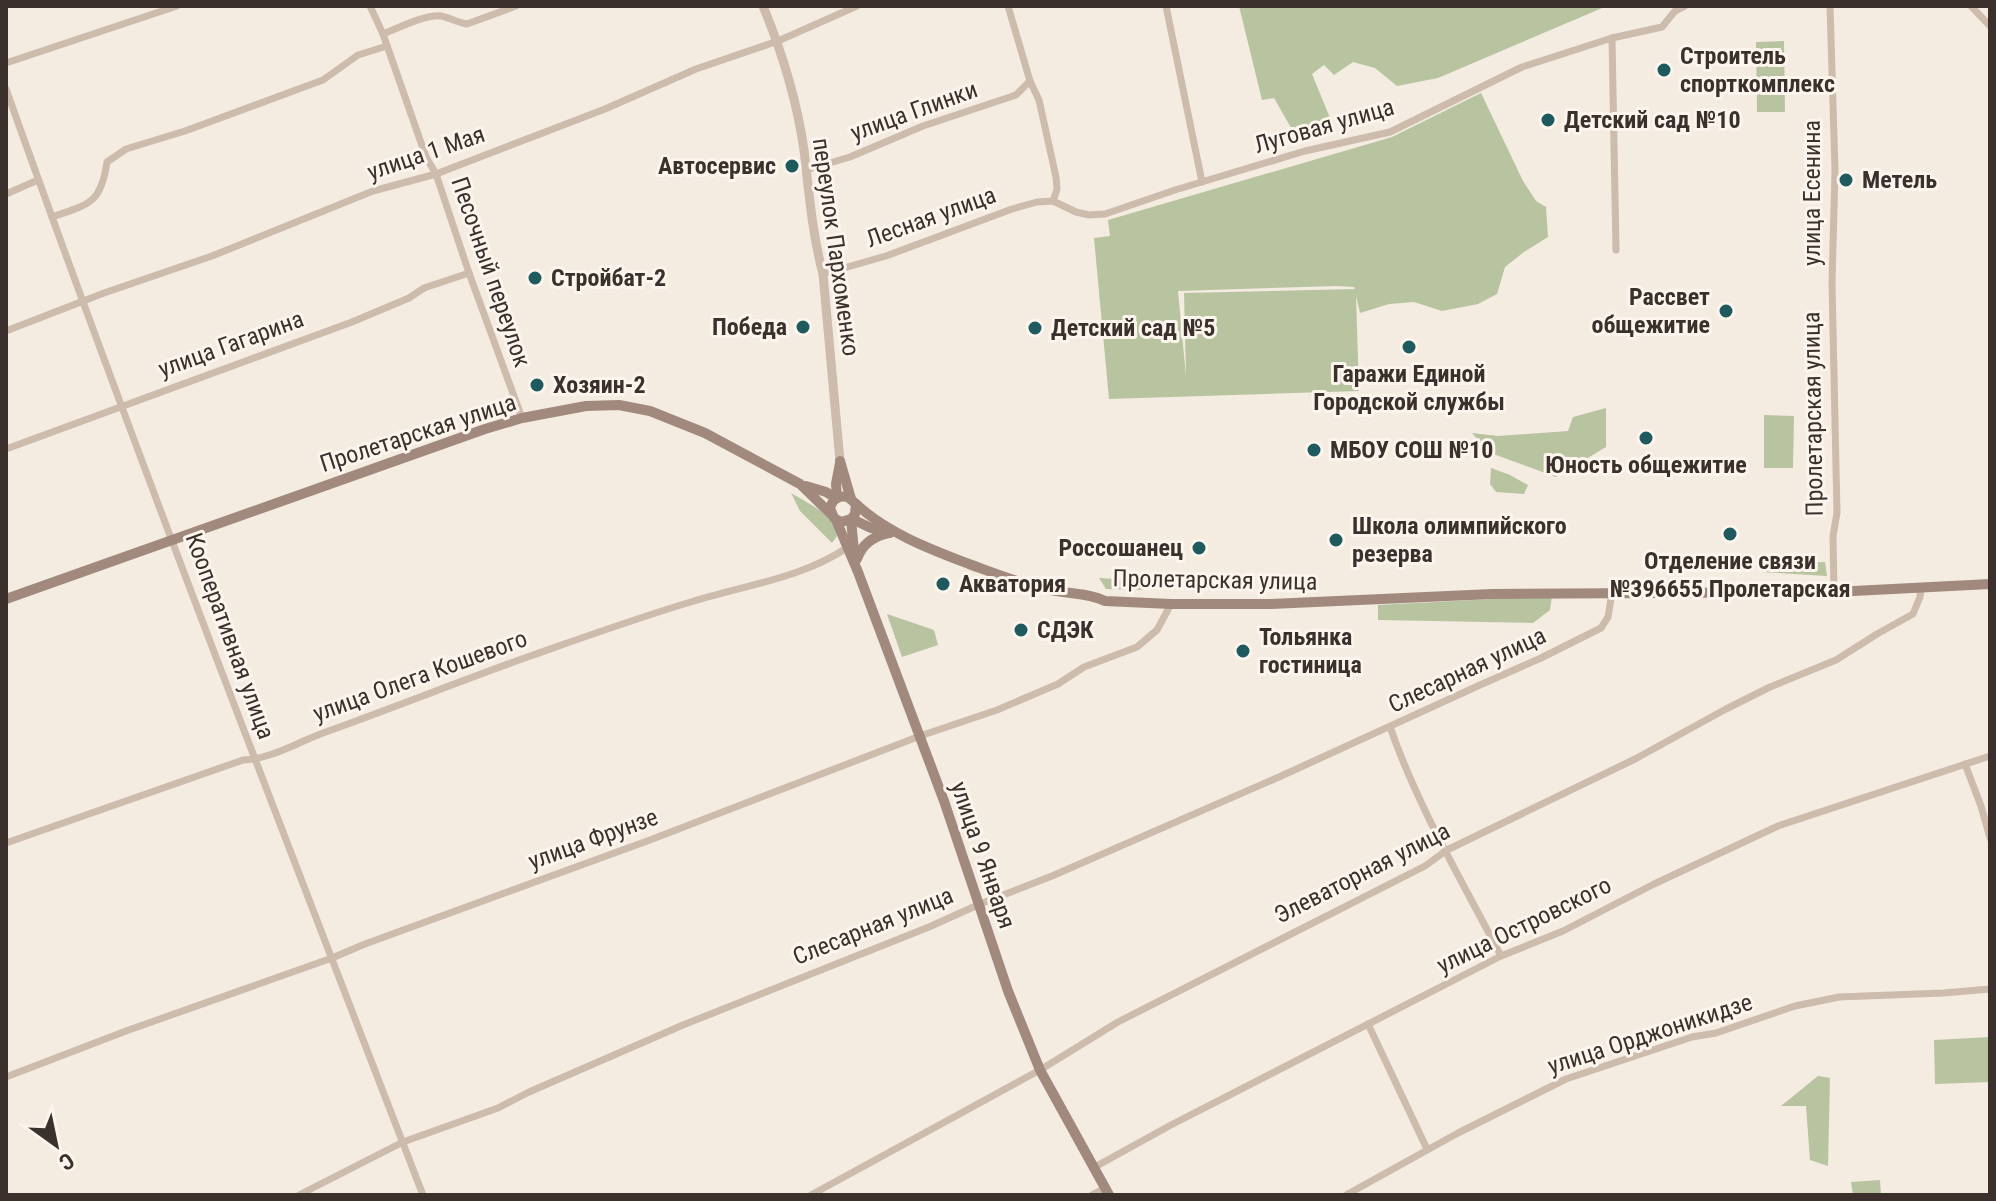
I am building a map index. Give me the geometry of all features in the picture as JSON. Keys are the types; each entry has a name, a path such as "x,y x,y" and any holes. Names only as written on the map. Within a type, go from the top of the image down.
{"main road":[{"name":"Пролетарская улица","path":"6,599 437,445 522,418 586,406 619,405 650,411 705,433 800,484 834,517"},
{"name":"переулок Пархоменко","path":"836,498 840,461"},
{"path":"840,461 857,509 852,519 858,572"},
{"path":"800,484 836,498 844,496 854,501"},
{"path":"836,498 830,508 834,517 841,522 852,519 904,537"},
{"name":"Пролетарская улица","path":"854,501 865,513 904,537 994,573 1045,589 1105,601 1271,604 1492,594 1834,592 1990,584"},
{"name":"улица 9 Января","path":"834,517 920,736 1008,991 1040,1070 1107,1192"},
{"path":"856,561 867,543 889,533"}],"street":[{"path":"6,63 177,6"},
{"name":"Песочный переулок","path":"370,6 383,34 426,157 436,174 522,418"},
{"path":"383,34 437,15 467,24 516,6"},
{"name":"переулок Пархоменко","path":"763,6 778,41 795,105 816,248 823,274 840,461"},
{"name":"улица 1 Мая","path":"6,331 212,256 373,191 436,174 605,109 696,69 778,41 857,6"},
{"path":"1008,6 1030,81 1039,100 1056,177 1057,189 1053,201"},
{"path":"1166,6 1202,182"},
{"name":"Луговая улица","path":"1053,201 1076,212 1105,214 1305,151 1390,132 1522,67 1612,38 1662,27 1675,11 1685,6"},
{"name":"улица Есенина","path":"1830,6 1835,170 1832,283"},
{"path":"1971,6 1990,26"},
{"path":"1612,38 1616,250"},
{"path":"52,217 85,205 98,196 107,162 126,149 185,131 323,80 358,55 387,46"},
{"name":"улица Глинки","path":"806,170 850,157 923,126 1016,95 1030,81"},
{"name":"Кооперативная улица","path":"6,89 82,302 423,1195"},
{"path":"6,194 38,180"},
{"name":"Лесная улица","path":"823,274 886,256 1012,209 1053,201"},
{"name":"улица Гагарина","path":"6,449 352,322 409,298 424,288 469,273"},
{"name":"Пролетарская улица","path":"1832,283 1837,513 1833,536 1834,592"},
{"name":"улица Олега Кошевого","path":"6,843 243,760 255,759 529,656 697,600 788,575 835,556 848,547"},
{"name":"Элеваторная улица","path":"811,1195 1040,1070 1118,1022 1425,866 1447,850 1635,759 1748,698 1836,660 1913,614 1921,587"},
{"name":"Слесарная улица","path":"299,1195 403,1142 498,1108 683,1025 1066,870 1527,665 1601,628 1608,617 1612,592"},
{"name":"улица Фрунзе","path":"6,1077 997,710 1058,684 1084,667 1137,647 1157,630 1171,604"},
{"path":"1390,727 1409,777 1501,956"},
{"name":"улица Островского","path":"1093,1168 1501,956 1563,931 1778,826 1990,756"},
{"path":"1965,764 1990,838"},
{"name":"улица Орджоникидзе","path":"1346,1195 1427,1149 1566,1079 1692,1037 1716,1033 1795,1006 1839,997 1990,989"},
{"path":"1368,1024 1427,1149"},
{"path":"1092,1195 1107,1192"}],"green space":[{"path":"1239,6 1607,6 1438,78 1397,86 1375,68 1353,62 1334,75 1324,65 1312,74 1335,130 1298,140 1274,98 1262,100"},
{"path":"1784,41 1785,112 1757,112 1756,42"},
{"path":"1481,93 1523,181 1536,201 1546,207 1548,237 1505,267 1497,294 1478,304 1442,311 1414,302 1389,304 1360,313 1356,296 1359,391 1109,399 1094,238 1110,236 1108,220 1392,137","holes":["1354,287 1184,293 1186,377 1178,291"]},
{"path":"1606,408 1606,447 1556,477 1488,452 1472,433 1498,436 1568,431 1573,417"},
{"path":"1764,415 1794,416 1793,468 1764,468"},
{"path":"1491,468 1528,485 1524,494 1496,492 1490,484"},
{"path":"791,493 831,521 837,536 832,543 800,511"},
{"path":"1825,562 1827,576 1762,572 1762,564"},
{"path":"1099,578 1149,581 1146,590 1106,589"},
{"path":"1552,596 1550,610 1533,623 1378,620 1378,605"},
{"path":"887,614 934,630 938,645 902,657"},
{"path":"1990,1037 1990,1082 1935,1084 1934,1040"},
{"path":"1818,1076 1830,1078 1828,1166 1810,1160 1806,1106 1781,1106"},
{"path":"1880,1180 1881,1195 1853,1195 1851,1182"}],"place":[{"name":"Строитель спорткомплекс","path":"1664,70"},
{"name":"Детский сад №10","path":"1548,120"},
{"name":"Автосервис","path":"792,166"},
{"name":"Метель","path":"1846,180"},
{"name":"Стройбат-2","path":"535,278"},
{"name":"Рассвет общежитие","path":"1726,311"},
{"name":"Победа","path":"803,327"},
{"name":"Детский сад №5","path":"1035,328"},
{"name":"Гаражи Единой Городской службы","path":"1409,347"},
{"name":"Хозяин-2","path":"537,385"},
{"name":"Юность общежитие","path":"1646,438"},
{"name":"МБОУ СОШ №10","path":"1314,450"},
{"name":"Отделение связи №396655 Пролетарская","path":"1730,534"},
{"name":"Школа олимпийского резерва","path":"1336,540"},
{"name":"Россошанец","path":"1199,548"},
{"name":"Акватория","path":"943,584"},
{"name":"СДЭК","path":"1021,630"},
{"name":"Тольянка гостиница","path":"1243,651"}]}
